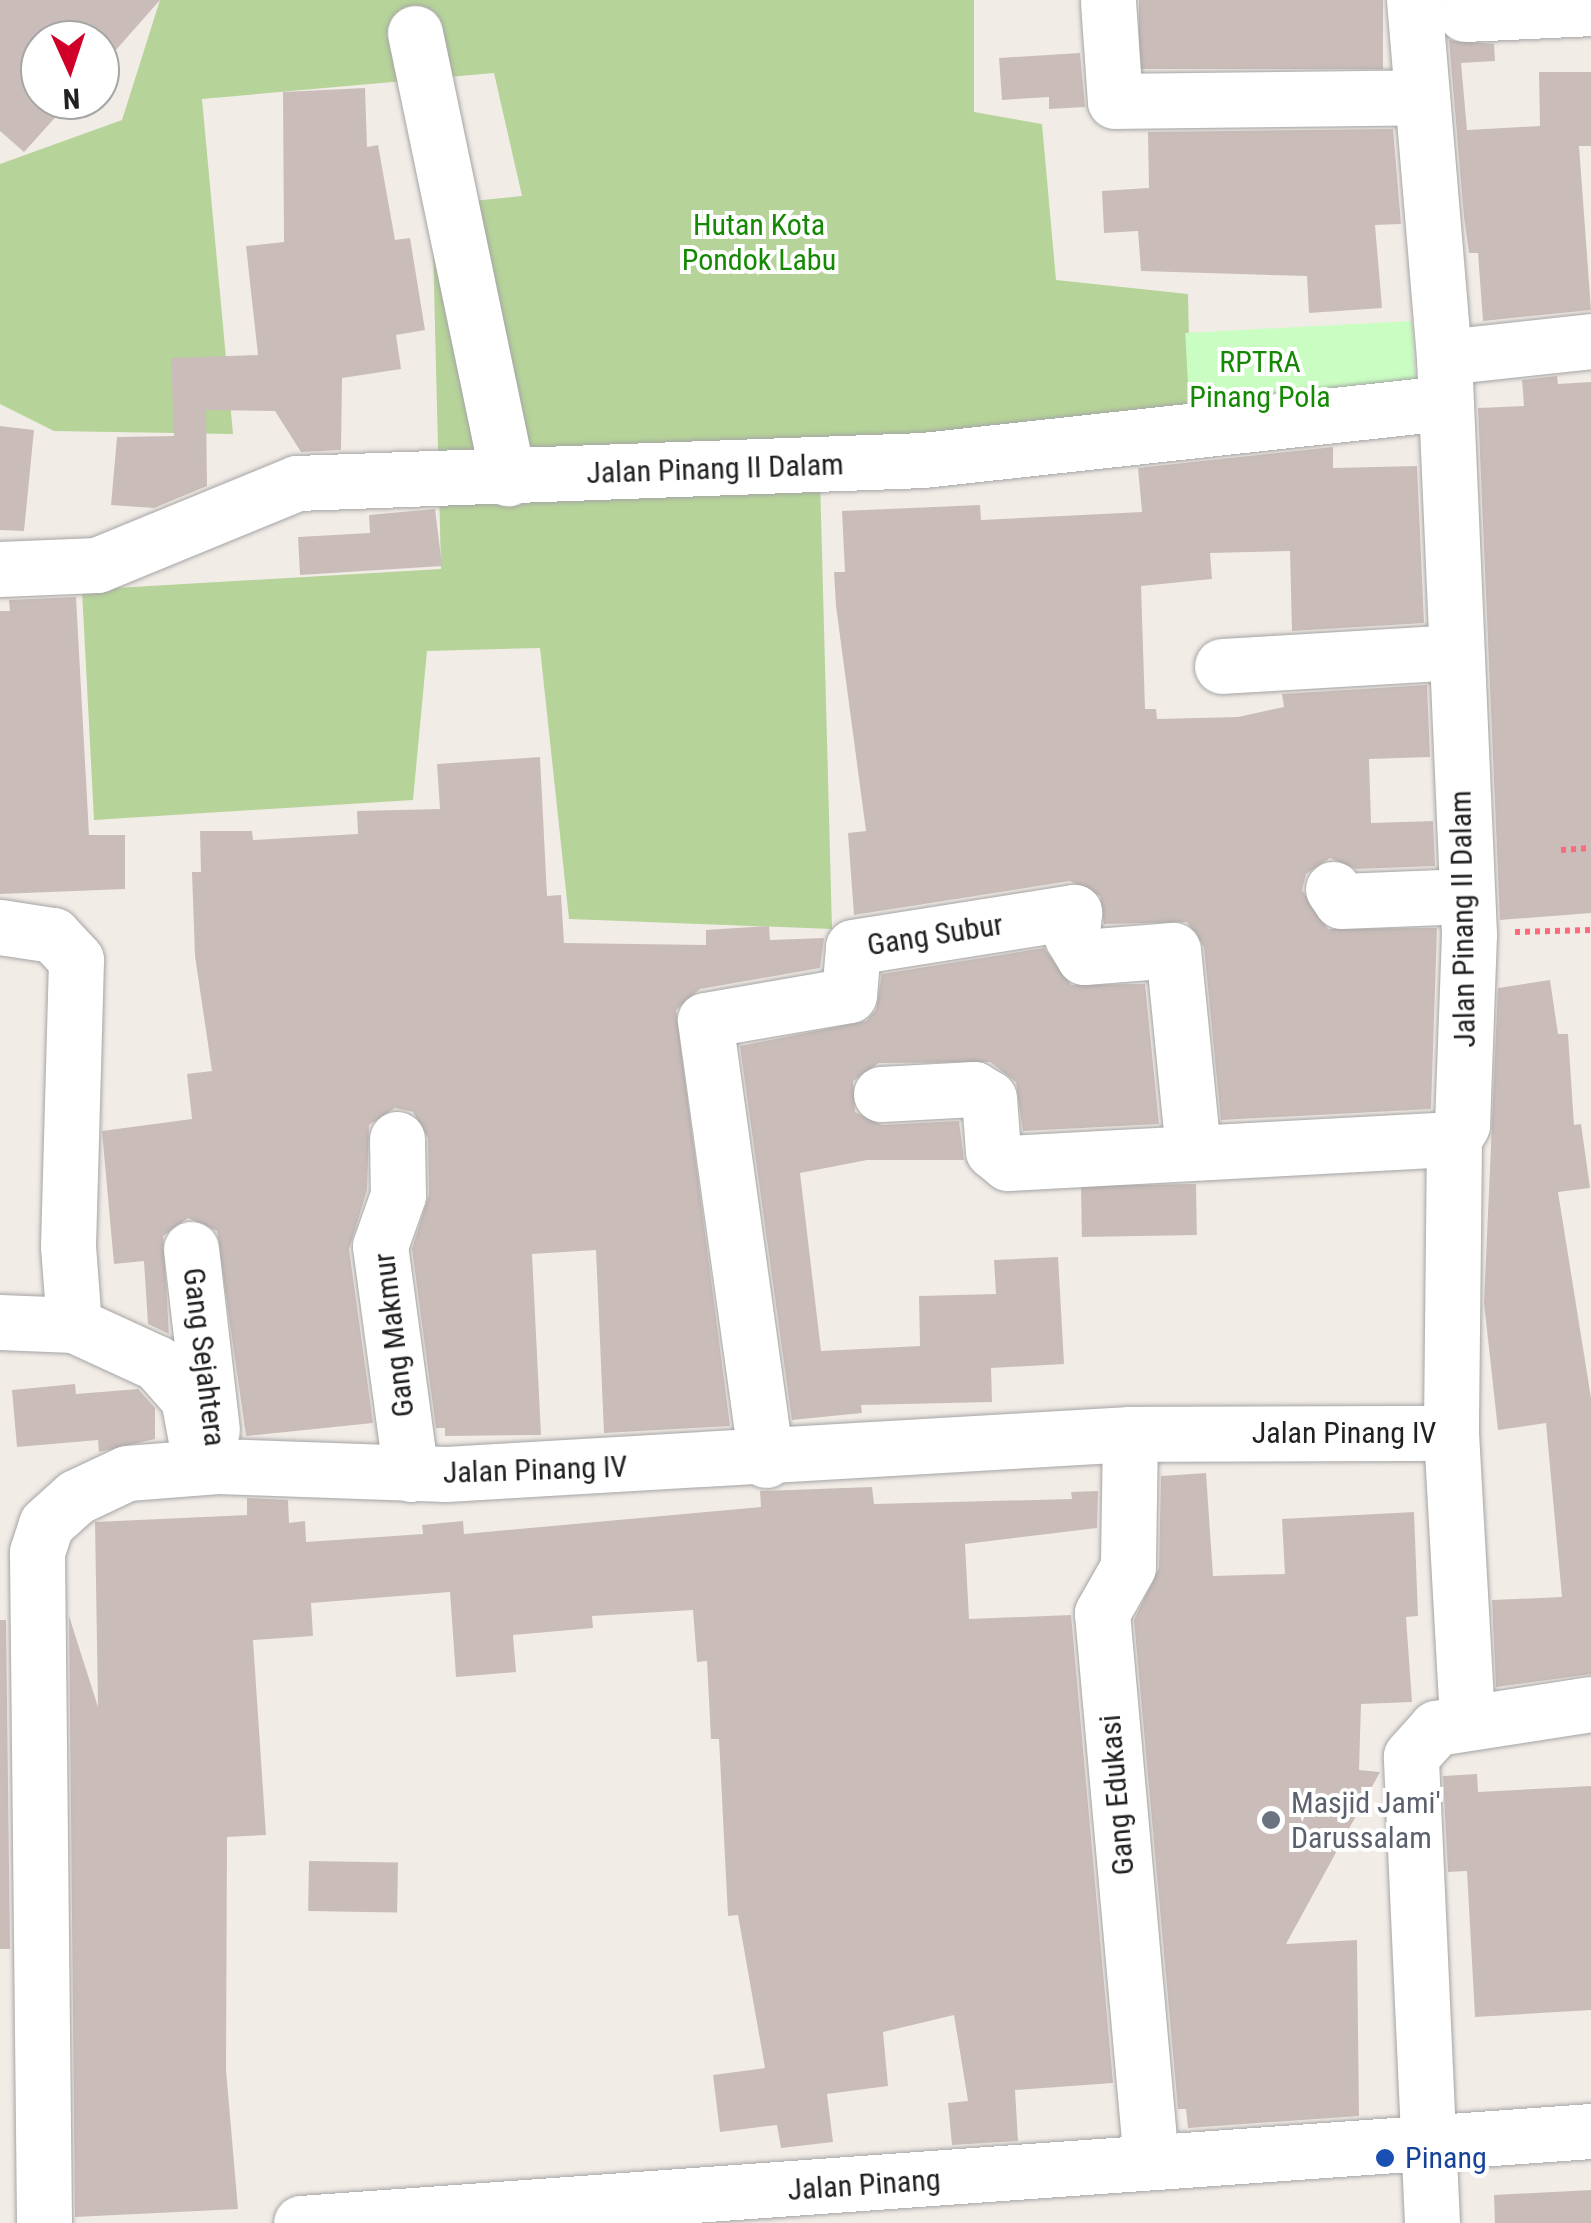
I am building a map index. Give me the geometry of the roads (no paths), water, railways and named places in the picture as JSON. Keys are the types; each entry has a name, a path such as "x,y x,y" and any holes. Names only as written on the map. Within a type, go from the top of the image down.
{"street":[{"path":"1108,2 1115,101 1422,97"},
{"path":"1439,7 1591,8"},
{"name":"Jalan Pinang II Dalam","path":"1439,7 1422,97 1444,380 1468,915 1462,1125 1454,1139 1451,1432"},
{"path":"414,33 508,478"},
{"path":"1444,380 1591,341"},
{"name":"Jalan Pinang II Dalam","path":"0,570 96,565 297,483 923,460 1444,380"},
{"path":"1222,666 1455,652"},
{"path":"1333,889 1341,902 1468,915"},
{"name":"Gang Subur","path":"766,1460 705,1020 849,996 853,948 1074,912 1072,937 1084,957 1174,950 1193,1150"},
{"path":"0,928 53,934 76,960 68,1246 74,1325"},
{"path":"882,1094 974,1089 989,1098 993,1151 1008,1164 1193,1150 1454,1139"},
{"name":"Gang Makmur","path":"397,1138 398,1195 380,1246 411,1474"},
{"name":"Gang Sejahtera","path":"191,1249 209,1466"},
{"path":"0,1322 74,1325 157,1363 188,1398 209,1466"},
{"name":"Jalan Pinang IV","path":"44,2223 20,1796 19,1557 46,1524 76,1497 127,1473 209,1466 411,1474 766,1460 1130,1434 1451,1432 1467,1720"},
{"name":"Gang Edukasi","path":"1130,1434 1128,1567 1102,1613 1151,2162"},
{"path":"1432,2223 1411,1756 1436,1728 1467,1720 1591,1704"},
{"name":"Jalan Pinang","path":"301,2223 965,2201 1151,2162 1426,2138 1591,2131"}],"place":[{"name":"Masjid Jami' Darussalam","path":"1271,1820"},
{"name":"Pinang","path":"1385,2158"}],"park label":[{"name":"Hutan Kota Pondok Labu","path":"759,242"},
{"name":"RPTRA Pinang Pola","path":"1260,379"}]}
